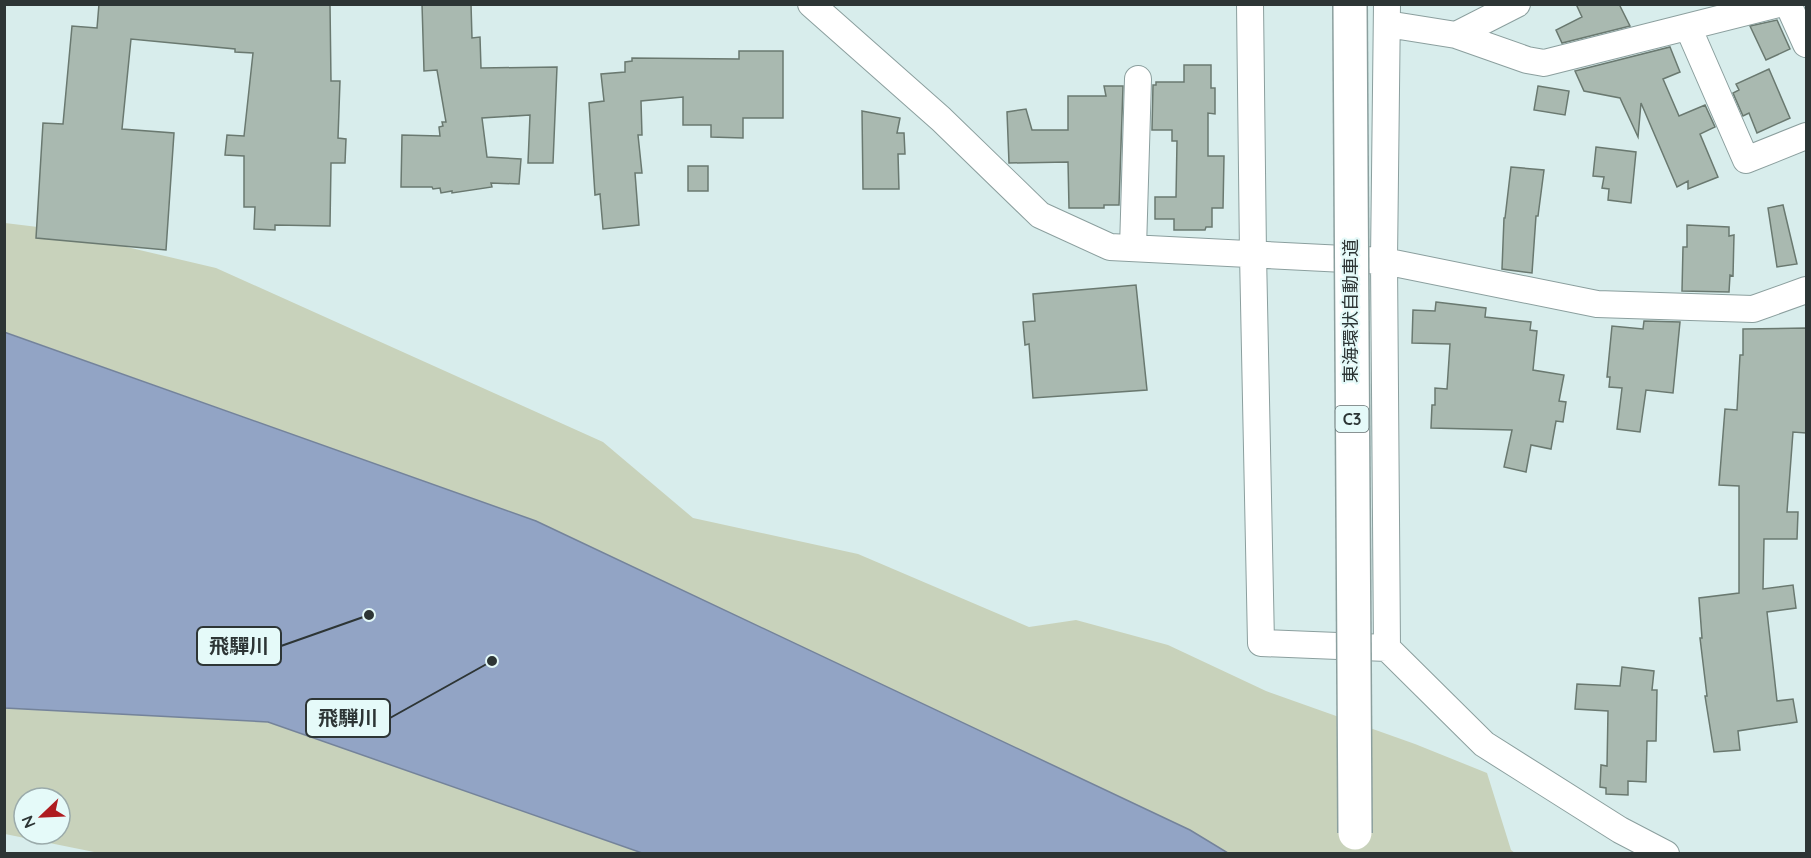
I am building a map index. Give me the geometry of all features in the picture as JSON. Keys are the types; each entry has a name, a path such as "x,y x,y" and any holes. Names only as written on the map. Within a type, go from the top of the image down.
{"highway":[{"name":"東海環状自動車道","path":"1350,4 1355,833"}],"street":[{"path":"811,4 941,119 1040,215 1110,247 1384,261 1597,304 1753,309 1806,290"},
{"path":"1250,4 1261,643 1387,648 1484,744 1620,830 1666,854"},
{"path":"1456,35 1517,4"},
{"path":"1387,648 1384,261 1387,14 1527,60 1544,63 1778,4"},
{"path":"1788,4 1806,44"},
{"path":"1688,27 1746,160 1806,136"},
{"path":"1133,248 1138,78"}],"green space":[{"path":"5,223 46,228 216,268 603,442 693,518 858,554 1029,627 1076,620 1168,645 1266,691 1415,744 1487,773 1511,850 1515,853 1228,853 1190,830 536,521 5,332"},
{"path":"4,708 268,722 642,853 104,854 64,846 72,846 72,786 12,786 12,835 5,834"}],"water":[{"path":"4,332 536,521 1190,830 1228,853 642,853 268,722 5,708"}],"building":[{"path":"99,4 330,4 331,81 340,81 338,138 346,139 345,163 331,163 330,226 275,225 275,230 254,229 255,207 244,207 244,156 225,155 227,135 244,136 253,53 235,52 235,49 131,39 122,129 174,133 166,250 36,238 43,123 63,124 72,26 97,28"},
{"path":"422,4 471,4 472,38 480,37 481,68 557,67 553,163 528,163 530,115 482,118 487,157 521,159 519,184 491,183 492,187 452,193 452,191 441,193 440,188 433,189 432,187 401,187 402,135 440,136 439,127 443,126 442,122 446,122 437,70 424,71"},
{"path":"1576,4 1619,4 1630,26 1562,43 1556,30 1582,17"},
{"path":"1777,20 1790,49 1766,60 1750,26"},
{"path":"1670,47 1680,72 1663,79 1679,116 1705,105 1715,127 1700,134 1718,177 1688,189 1688,181 1677,187 1641,103 1638,137 1620,98 1584,91 1575,71"},
{"path":"739,51 783,51 783,118 743,118 743,138 711,137 711,125 683,125 683,97 641,101 642,135 638,135 642,173 635,173 639,225 603,229 600,194 595,195 589,103 604,101 601,74 625,72 625,62 632,61 632,58 739,59"},
{"path":"1184,65 1211,65 1211,88 1215,88 1215,114 1208,113 1208,156 1224,156 1223,208 1212,208 1212,227 1206,227 1205,230 1174,230 1174,219 1155,219 1155,197 1176,197 1177,141 1172,141 1172,130 1152,130 1153,85 1156,85 1156,82 1184,82"},
{"path":"1769,69 1790,118 1757,133 1749,113 1743,116 1733,93 1739,90 1736,84"},
{"path":"1104,86 1123,86 1119,205 1104,205 1104,208 1069,208 1068,162 1009,163 1007,112 1026,109 1032,130 1068,130 1068,96 1106,96"},
{"path":"1538,86 1569,91 1565,115 1534,110"},
{"path":"862,111 900,118 897,133 904,133 905,154 898,154 899,189 863,189"},
{"path":"1596,147 1636,152 1631,203 1608,200 1609,189 1602,188 1604,177 1593,176"},
{"path":"688,166 708,166 708,191 688,191"},
{"path":"1511,167 1544,170 1538,216 1536,216 1532,273 1502,269 1504,218"},
{"path":"1783,205 1797,264 1777,267 1768,208"},
{"path":"1687,225 1729,227 1729,236 1734,235 1733,276 1730,275 1729,292 1682,291 1683,247 1687,247"},
{"path":"1136,285 1147,390 1033,398 1029,344 1025,345 1023,322 1035,321 1033,294"},
{"path":"1436,302 1486,308 1485,317 1531,322 1530,330 1537,331 1533,370 1564,375 1559,401 1566,402 1563,422 1556,421 1551,449 1531,445 1526,472 1504,467 1512,430 1431,428 1435,388 1447,389 1450,344 1412,343 1413,310 1435,311"},
{"path":"1644,321 1680,322 1673,393 1646,390 1640,432 1617,429 1622,388 1609,387 1610,377 1607,377 1612,326 1643,329"},
{"path":"1806,328 1806,433 1793,432 1787,512 1798,512 1797,539 1764,539 1763,589 1793,585 1796,608 1767,612 1777,701 1793,699 1797,722 1738,731 1740,750 1714,752 1705,696 1707,696 1700,638 1702,638 1699,598 1739,593 1739,486 1719,485 1725,409 1737,410 1740,355 1743,355 1743,329"},
{"path":"1622,667 1654,671 1652,690 1657,690 1656,741 1647,741 1646,782 1628,781 1628,795 1606,794 1606,788 1600,787 1601,765 1607,766 1608,711 1575,709 1577,684 1620,686"}],"place":[{"name":"飛驒川","path":"369,615"},
{"name":"飛騨川","path":"492,661"}]}
